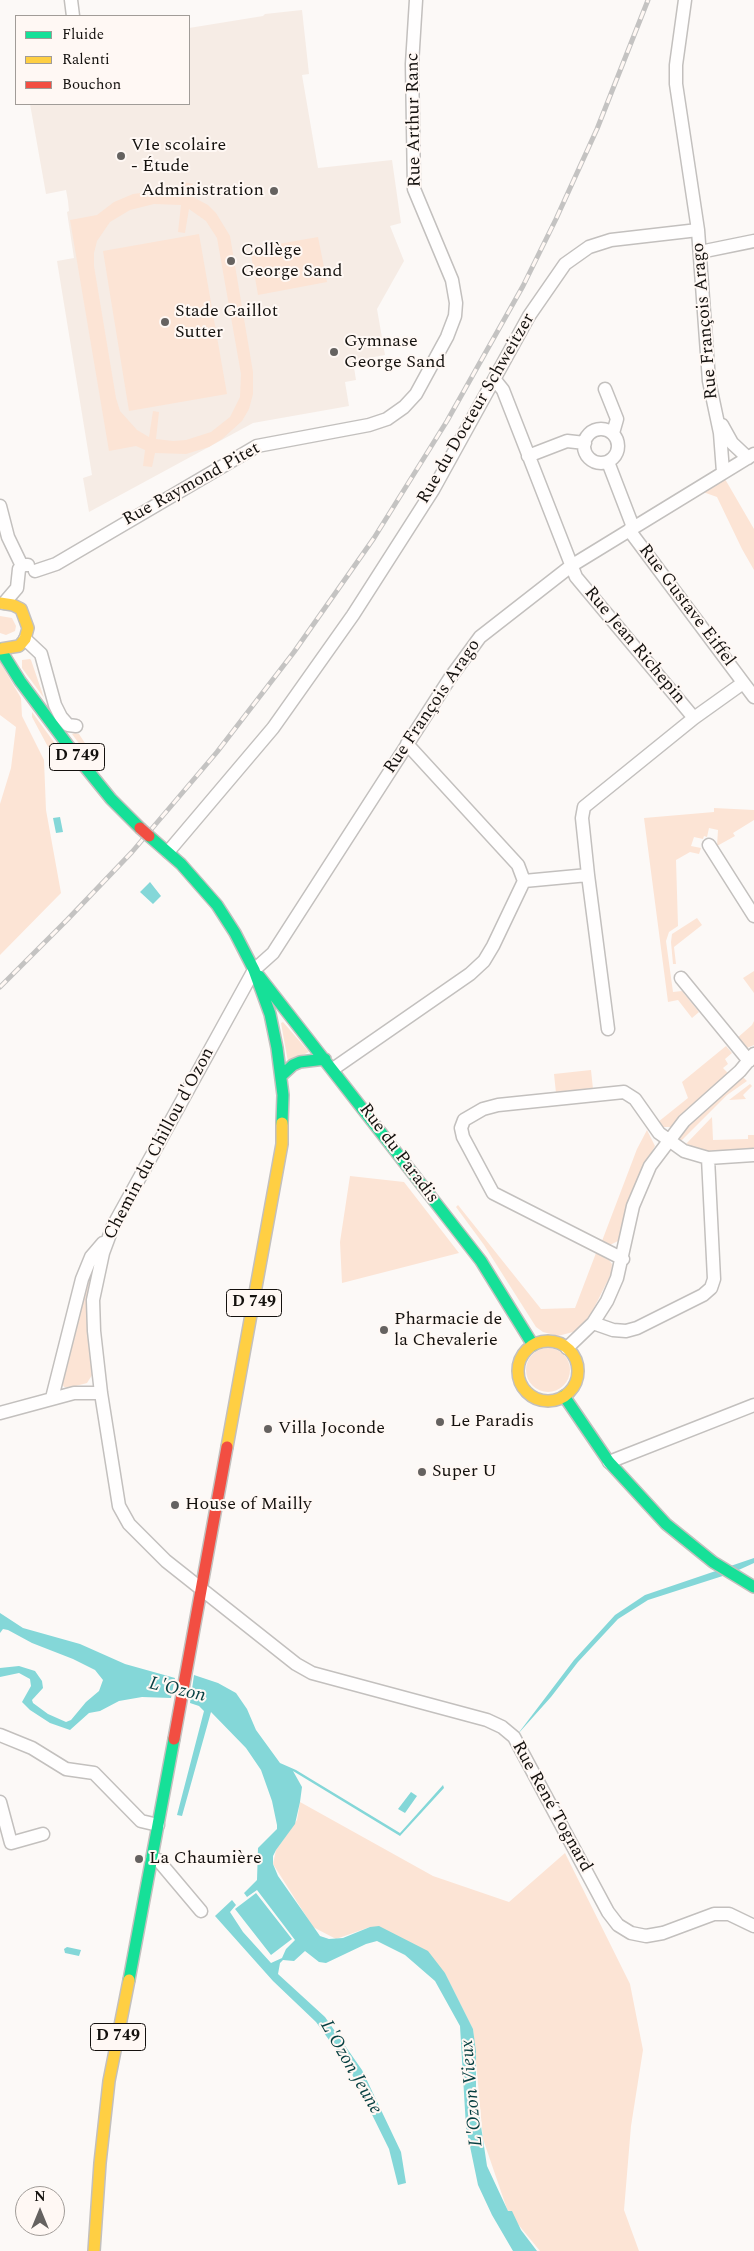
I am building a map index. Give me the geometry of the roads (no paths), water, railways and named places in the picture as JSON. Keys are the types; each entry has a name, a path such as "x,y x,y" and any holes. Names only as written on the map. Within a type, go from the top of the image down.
{"main road":[{"path":"2,603 21,609 27,623 18,658 20,681"},
{"path":"0,649 22,643"},
{"name":"D 749","path":"0,649 20,681 94,778 140,828 192,875 216,904 235,933 254,970 270,1014 281,1076 283,1119 280,1166 108,2089 100,2163 94,2251"},
{"name":"Rue du Paradis","path":"254,970 481,1261 533,1345"},
{"path":"281,1076 293,1065 308,1059 329,1064"},
{"path":"551,1342 567,1348 577,1364 577,1374 575,1384 564,1396 546,1401 534,1398 525,1391 518,1371 520,1360 525,1351 533,1345 551,1342"},
{"path":"564,1396 609,1462 666,1524 691,1545 754,1587"}],"street":[{"path":"71,0 73,15"},
{"name":"Rue Arthur Ranc","path":"387,419 404,407 424,380 447,337 455,316 456,303 452,280 418,200 414,183 412,64 416,0"},
{"path":"685,0 676,65 676,84 698,230"},
{"name":"Rue du Docteur Schweitzer","path":"168,852 273,728 348,623 433,490 529,316 565,264 589,247 627,237 698,230"},
{"name":"Rue François Arago","path":"254,970 277,946 450,678 480,638 571,566 729,469 712,399 698,230"},
{"path":"700,252 754,241"},
{"name":"Rue Jean Richepin","path":"495,380 503,390 576,576 694,718 584,807 582,818 588,875 608,1029"},
{"path":"605,389 617,419 613,433"},
{"path":"712,399 724,431 732,442 751,456 729,469"},
{"name":"Rue Raymond Pitet","path":"22,575 34,578 35,571 56,564 257,446 369,425 387,419"},
{"path":"603,429 613,433 618,447 615,456 603,464 591,460 586,452 585,443 590,434 603,429"},
{"path":"528,456 567,441 585,443"},
{"name":"Rue Gustave Eiffel","path":"608,462 631,529 754,697"},
{"path":"0,506 8,537 22,575 21,609"},
{"path":"2,603 17,588 22,575"},
{"path":"22,643 41,654 55,705 61,717 68,725 76,726"},
{"name":"Rue Gustave Eiffel","path":"694,718 743,683"},
{"path":"329,1064 470,974 484,961 524,881 518,865 407,744"},
{"path":"709,844 754,916"},
{"path":"524,881 588,875"},
{"name":"Chemin du Chillou d'Ozon","path":"201,1590 166,1561 123,1516 116,1494 101,1393 94,1331 93,1300 98,1269 108,1238 254,970"},
{"path":"567,1348 592,1323 607,1301 618,1278 640,1187 650,1166 668,1140 690,1115 751,1058 681,978"},
{"path":"623,1259 493,1193 463,1137 461,1128 464,1120 472,1114 498,1105 624,1092 635,1099 659,1132 684,1151 708,1158 754,1155"},
{"path":"592,1323 626,1331 637,1328 703,1295 711,1288 714,1279 708,1158"},
{"path":"52,1398 82,1278 91,1257 108,1238"},
{"path":"0,1412 74,1393 101,1393"},
{"path":"609,1462 754,1405"},
{"name":"Rue René Tognard","path":"201,1590 296,1664 312,1674 487,1720 502,1727 514,1737 608,1912 618,1925 631,1933 646,1936 663,1933 714,1914 729,1914 754,1926"},
{"path":"0,1735 32,1748 66,1769 94,1773 141,1821 158,1825"},
{"path":"0,1802 11,1843 43,1834"},
{"path":"152,1859 158,1860 201,1911"}],"water":[{"path":"60,817 63,832 56,833 53,818"},
{"path":"150,882 161,896 153,904 140,892"},
{"path":"754,1558 754,1563 732,1573 648,1600 618,1619 578,1662 551,1697 517,1735 574,1660 615,1615 645,1595"},
{"path":"0,1613 23,1628 80,1644 125,1664 175,1678 171,1698 142,1697 119,1701 100,1711 89,1713 70,1730 50,1723 30,1710 22,1702 31,1686 30,1679 19,1673 0,1677 0,1668 19,1666 35,1671 42,1681 43,1688 32,1700 33,1703 48,1714 66,1722 71,1720 86,1702 99,1691 103,1680 95,1670 73,1659 32,1643 8,1630 3,1629 0,1633"},
{"path":"194,1675 218,1683 236,1693 247,1709 256,1730 280,1763 296,1770 400,1833 443,1785 444,1788 400,1836 293,1771 302,1787 300,1802 295,1824 276,1850 273,1856 273,1864 278,1876 320,1936 329,1939 343,1938 370,1927 379,1926 428,1951 445,1973 473,2029 476,2052 476,2093 487,2166 508,2211 512,2211 521,2230 537,2251 513,2251 492,2215 478,2185 466,2127 460,2026 435,1981 405,1955 377,1941 366,1944 326,1963 319,1962 305,1951 294,1961 283,1960 280,1963 278,1974 325,2017 362,2070 401,2152 406,2183 398,2185 389,2149 348,2066 316,2022 273,1981 215,1916 232,1900 236,1905 230,1912 243,1932 271,1963 282,1958 286,1949 295,1940 257,1890 247,1897 244,1893 257,1880 258,1848 277,1829 277,1825 272,1801 261,1770 246,1748 211,1712 182,1816 177,1815 204,1711 199,1706 190,1703"},
{"path":"411,1792 417,1796 405,1813 398,1809"},
{"path":"256,1893 292,1939 271,1955 235,1909"},
{"path":"67,1947 81,1950 79,1956 65,1953 64,1949"}],"railway":[{"path":"0,987 132,852 217,752 294,652 374,538 447,421 523,286 597,129 648,0"}],"place":[{"name":"VIe scolaire - Étude","path":"121,156"},
{"name":"Administration","path":"274,191"},
{"name":"Collège George Sand","path":"231,261"},
{"name":"Stade Gaillot Sutter","path":"165,322"},
{"name":"Gymnase George Sand","path":"334,352"},
{"name":"Pharmacie de la Chevalerie","path":"384,1330"},
{"name":"Le Paradis","path":"440,1422"},
{"name":"Villa Joconde","path":"268,1429"},
{"name":"Super U","path":"422,1472"},
{"name":"House of Mailly","path":"175,1505"},
{"name":"La Chaumière","path":"139,1859"}],"water label":[{"name":"L'Ozon","path":"177,1691"},
{"name":"L'Ozon Jeune","path":"350,2068"},
{"name":"L'Ozon Vieux","path":"473,2093"}]}
